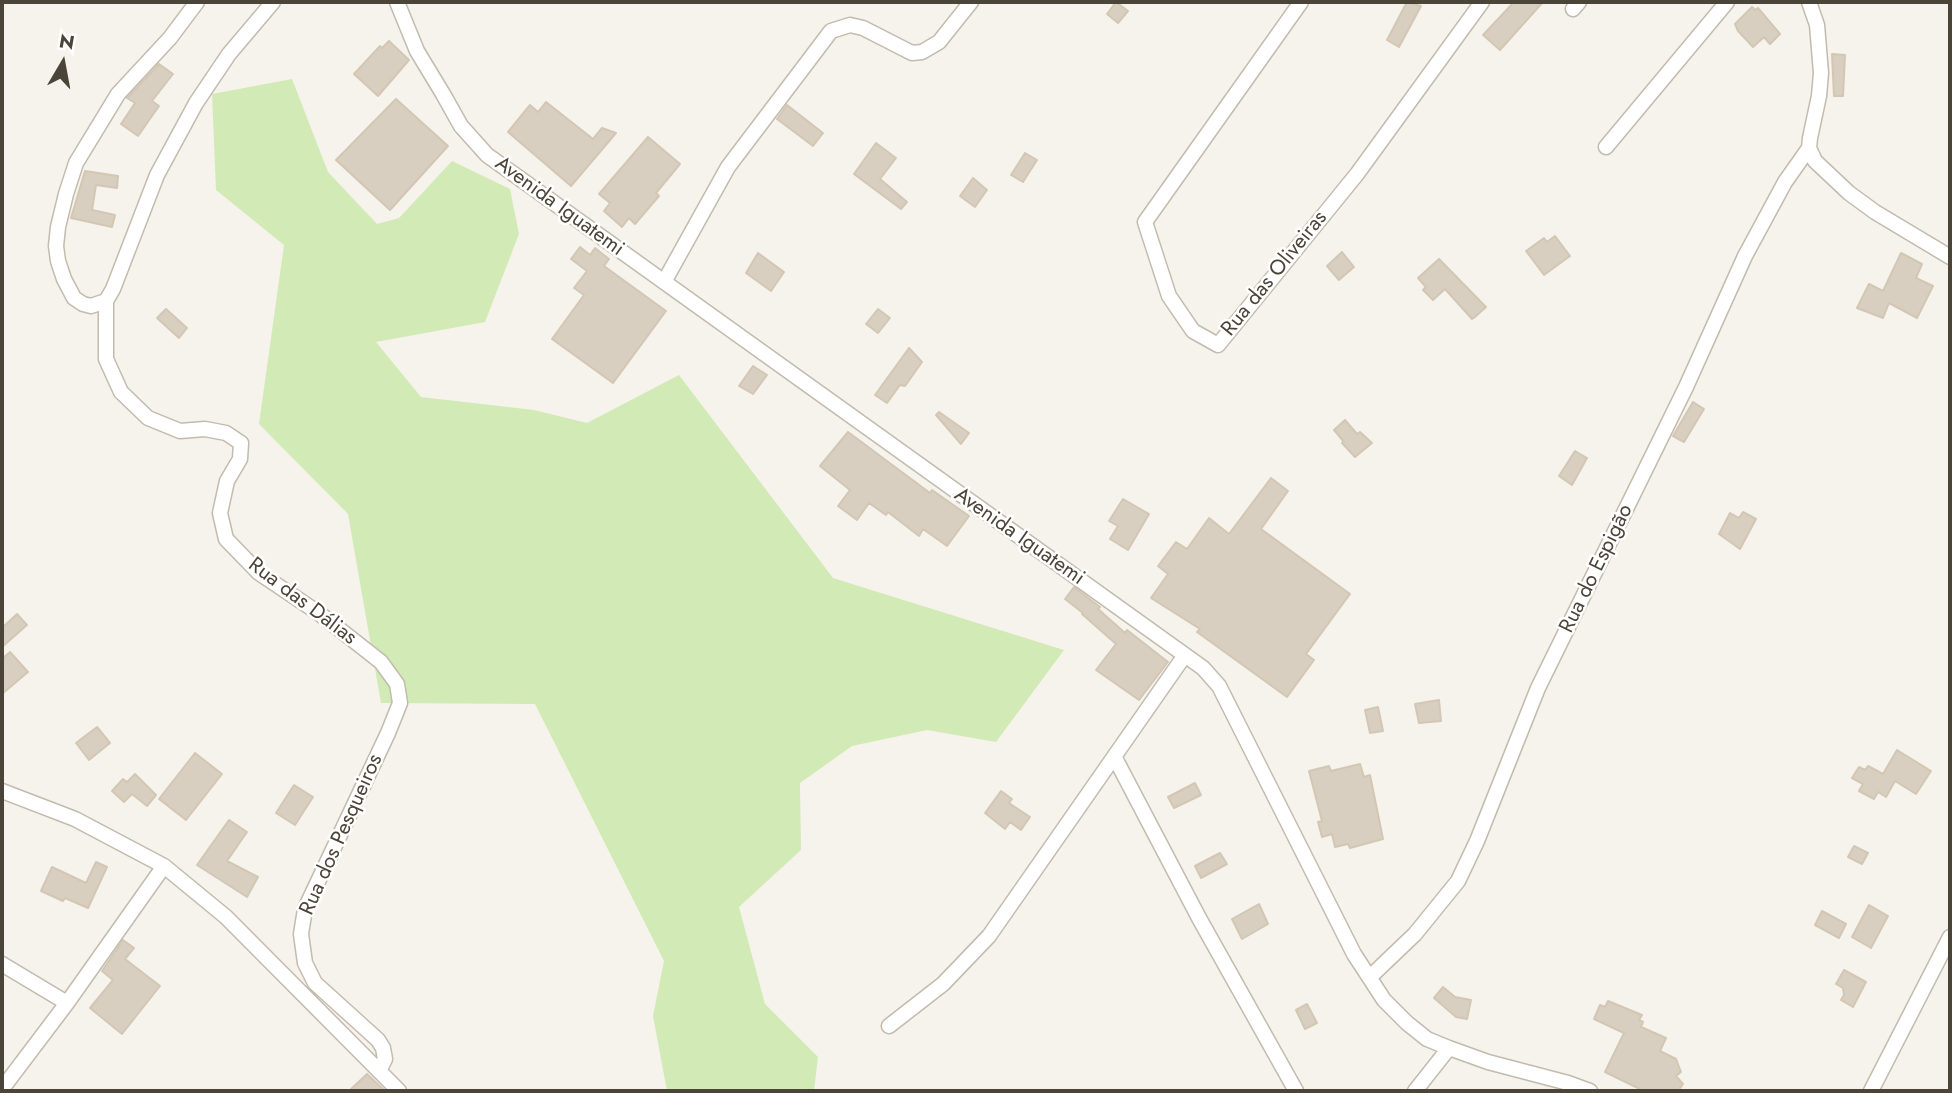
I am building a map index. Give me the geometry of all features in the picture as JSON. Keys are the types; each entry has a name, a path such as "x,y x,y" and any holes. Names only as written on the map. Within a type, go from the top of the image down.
{"street":[{"path":"197,2 170,38 118,94 76,163 61,216 58,261 74,298 91,306 106,301 113,289 157,175 196,103 229,54 273,2"},
{"name":"Avenida Iguatemi","path":"397,2 418,51 461,126 486,155 1203,668 1219,686 1354,954 1384,1000 1407,1023 1427,1039 1449,1048 1590,1091"},
{"path":"664,282 727,167 831,31 850,25 863,28 912,53 922,52 939,42 971,2"},
{"name":"Rua das Oliveiras","path":"1301,2 1145,222 1169,296 1193,331 1218,345 1357,174 1482,2"},
{"path":"1606,147 1727,2"},
{"path":"1809,2 1817,25 1821,73 1809,148 1815,161 1849,193 1950,257"},
{"name":"Rua do Espigão","path":"1370,977 1415,934 1458,881 1538,688 1686,387 1745,256 1785,182 1809,148"},
{"name":"Rua das Dálias","path":"106,301 106,359 121,392 148,418 180,431 205,429 226,433 241,443 240,458 227,481 220,513 226,539 258,573 320,614 381,662 397,684 400,703 388,733"},
{"path":"889,1026 943,985 989,936 1185,655"},
{"name":"Rua dos Pesqueiros","path":"379,1071 385,1059 383,1048 315,983 305,963 301,934 305,908 388,733"},
{"path":"1115,758 1199,918 1296,1091"},
{"path":"2,791 75,819 164,866 226,917 399,1091"},
{"path":"2,1089 164,866"},
{"path":"1871,1091 1950,937"},
{"path":"2,964 67,1003"},
{"path":"1415,1091 1449,1048"}],"green space":[{"path":"292,79 328,172 377,224 399,218 452,161 510,189 519,234 485,322 376,342 421,397 534,410 587,423 679,375 833,578 1064,650 996,742 927,730 852,746 800,783 801,850 739,907 765,1004 818,1057 814,1091 667,1091 653,1016 664,961 535,704 381,703 348,514 259,424 284,245 216,190 212,94"}],"building":[{"path":"1116,2 1128,11 1118,23 1107,14"},
{"path":"1407,2 1421,6 1399,47 1387,40"},
{"path":"1514,2 1543,2 1500,50 1483,35"},
{"path":"1752,7 1755,10 1758,8 1780,34 1770,44 1764,37 1753,47 1738,31 1735,24"},
{"path":"389,41 409,60 378,96 354,74 380,46 382,48"},
{"path":"1832,54 1845,55 1843,96 1834,96"},
{"path":"159,64 173,74 152,101 159,106 138,136 121,124 135,103 127,98"},
{"path":"396,99 448,146 390,210 336,160"},
{"path":"546,102 593,139 602,128 616,133 571,186 508,132 530,105 538,112"},
{"path":"787,105 823,133 813,146 777,119"},
{"path":"648,137 680,164 656,193 659,196 635,224 629,218 622,227 604,211 610,203 599,194"},
{"path":"876,143 896,158 880,179 907,202 901,209 854,174"},
{"path":"1025,153 1037,160 1023,182 1011,175"},
{"path":"85,171 118,176 117,188 96,185 92,210 115,215 112,227 71,218"},
{"path":"973,178 987,190 975,207 960,196"},
{"path":"1555,236 1570,256 1544,275 1526,251 1544,238 1547,242"},
{"path":"580,247 590,255 595,248 609,259 604,266 666,311 613,383 552,339 584,295 574,288 587,271 571,259"},
{"path":"1342,252 1354,267 1339,280 1327,266"},
{"path":"758,253 784,272 771,291 746,273"},
{"path":"1901,253 1922,264 1916,278 1933,286 1917,318 1889,303 1883,318 1857,308 1869,284 1883,291"},
{"path":"1439,259 1486,307 1472,319 1445,289 1433,300 1423,290 1426,287 1418,278"},
{"path":"166,309 187,328 179,338 157,318"},
{"path":"878,309 890,318 878,333 866,324"},
{"path":"909,348 922,362 905,386 900,385 887,403 875,395"},
{"path":"753,366 767,375 753,394 739,386"},
{"path":"1693,402 1704,409 1684,442 1673,436"},
{"path":"939,412 969,433 961,444 936,415"},
{"path":"1345,420 1357,434 1360,432 1372,443 1355,457 1334,430"},
{"path":"848,432 930,493 932,490 969,516 947,546 923,529 919,536 888,512 886,515 869,503 857,520 838,506 850,490 820,466"},
{"path":"1575,451 1587,458 1572,485 1559,476"},
{"path":"1271,478 1288,491 1261,529 1350,594 1306,654 1314,660 1287,697 1197,632 1200,629 1151,598 1168,574 1158,566 1176,542 1187,549 1209,518 1229,534"},
{"path":"1123,499 1149,514 1128,550 1110,539 1118,526 1109,521"},
{"path":"1743,512 1756,519 1740,549 1719,534 1730,513 1739,518"},
{"path":"1074,587 1100,607 1098,609 1125,633 1127,630 1168,662 1139,700 1096,670 1116,644 1065,599"},
{"path":"17,614 27,625 2,647 2,628"},
{"path":"10,652 28,672 2,694 2,659"},
{"path":"1439,700 1441,721 1419,723 1415,704"},
{"path":"1378,707 1383,731 1370,733 1365,710"},
{"path":"97,727 110,743 89,760 76,743"},
{"path":"1897,750 1931,771 1916,794 1895,781 1886,797 1878,792 1874,799 1859,791 1863,784 1852,778 1859,767 1865,770 1868,766 1883,774"},
{"path":"195,753 222,774 186,820 159,799"},
{"path":"1360,764 1364,777 1370,775 1383,839 1350,848 1348,844 1335,847 1332,834 1322,837 1318,822 1322,821 1309,771 1329,766 1331,771"},
{"path":"135,774 156,795 147,806 132,794 124,802 112,791 123,779 127,782"},
{"path":"1195,783 1201,795 1174,808 1168,797"},
{"path":"294,785 313,797 295,825 276,813"},
{"path":"1001,791 1012,799 1009,803 1030,817 1021,830 1010,822 1005,829 985,813"},
{"path":"229,820 247,832 227,861 258,877 247,897 197,865"},
{"path":"1854,846 1868,853 1862,864 1848,857"},
{"path":"1220,853 1227,864 1201,878 1195,866"},
{"path":"96,862 107,867 88,908 41,891 52,867 86,883"},
{"path":"1259,904 1268,924 1242,939 1232,919"},
{"path":"1869,905 1888,916 1871,948 1852,937"},
{"path":"1822,911 1846,924 1839,938 1815,925"},
{"path":"123,940 134,948 125,959 160,986 122,1034 90,1008 113,980 102,971"},
{"path":"1844,970 1866,982 1853,1007 1841,1000 1844,995 1843,988 1836,984"},
{"path":"1443,987 1455,997 1471,1000 1467,1019 1456,1017 1434,998"},
{"path":"1608,1001 1642,1015 1639,1020 1643,1022 1641,1027 1666,1038 1660,1051 1676,1059 1681,1072 1676,1076 1683,1084 1678,1091 1644,1091 1605,1072 1624,1033 1594,1019 1600,1005 1605,1007"},
{"path":"1307,1004 1317,1023 1305,1029 1296,1010"},
{"path":"367,1074 385,1091 349,1091"}]}
